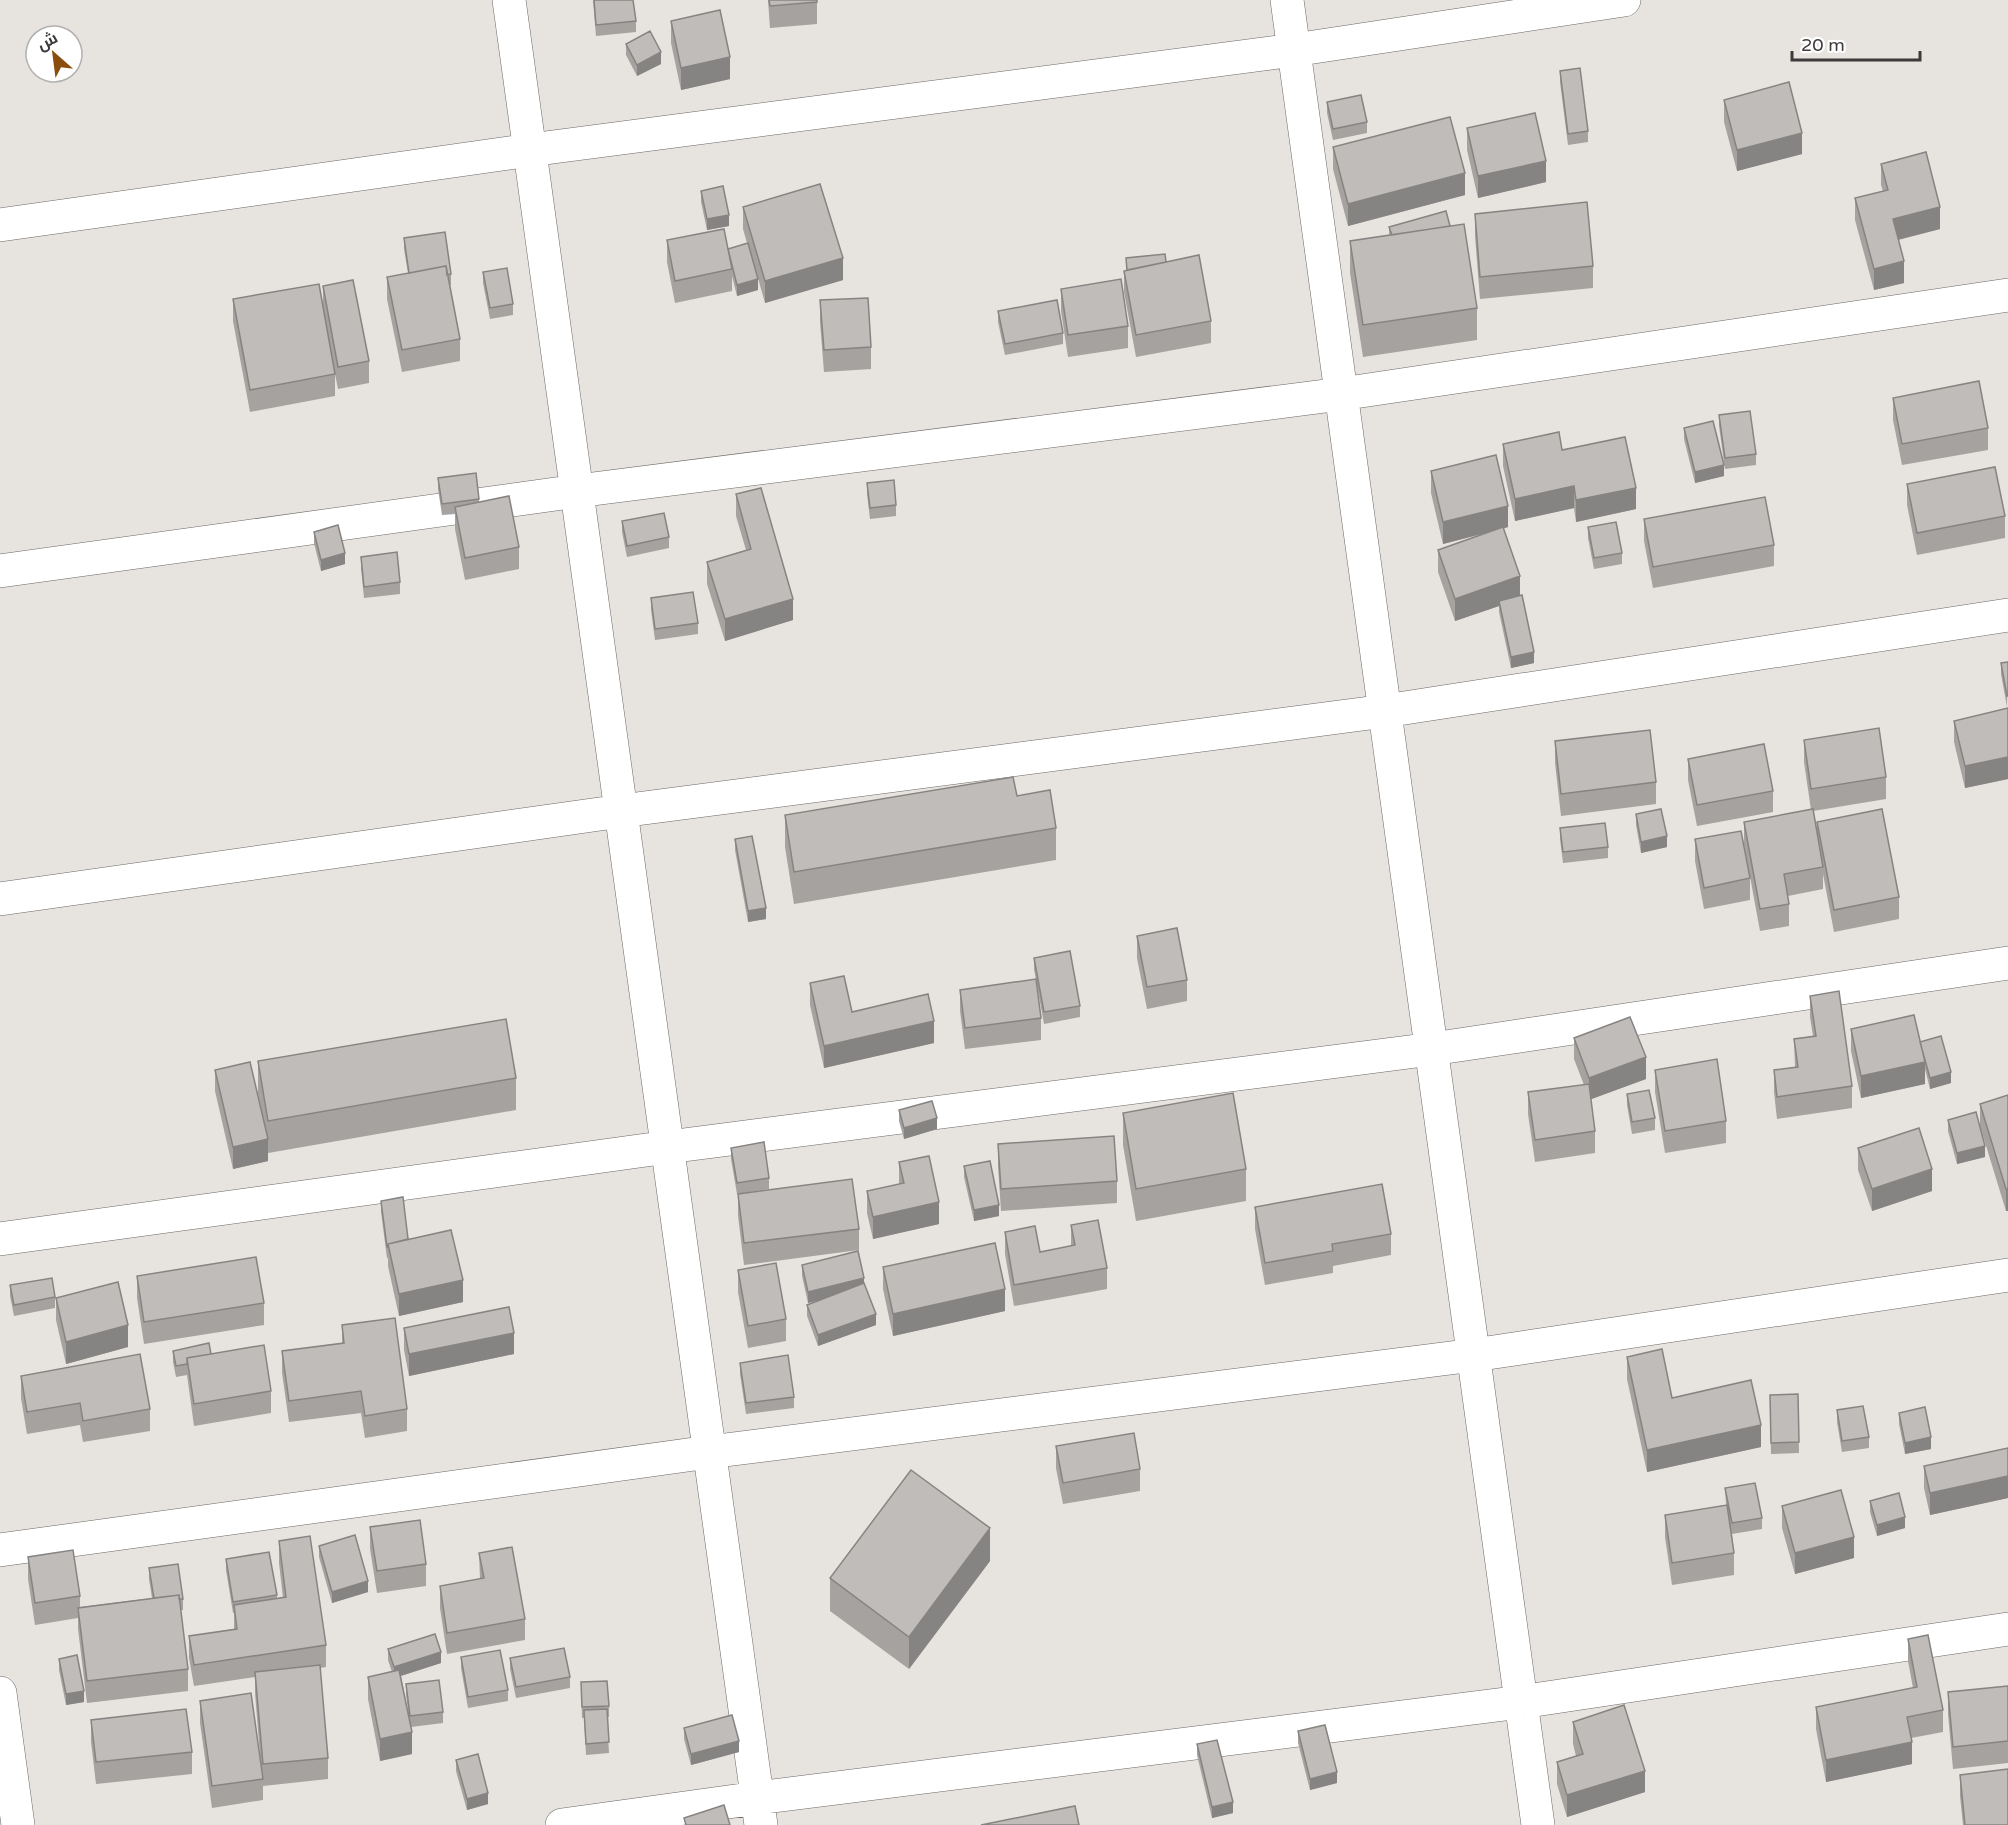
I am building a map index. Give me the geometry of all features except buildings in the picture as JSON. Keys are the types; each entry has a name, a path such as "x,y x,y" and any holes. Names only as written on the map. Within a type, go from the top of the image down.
{"street":[{"path":"509,0 759,1812"},
{"path":"1287,0 1538,1825"},
{"path":"0,225 530,150 1294,50 1624,0"},
{"path":"0,571 577,492 1341,394 2008,295"},
{"path":"0,899 621,811 1385,711 2008,615"},
{"path":"0,1239 668,1147 1432,1049 2008,963"},
{"path":"0,1550 710,1452 1474,1355 2008,1275"},
{"path":"562,1825 759,1812 2008,1629"},
{"path":"0,1693 18,1825"}]}
